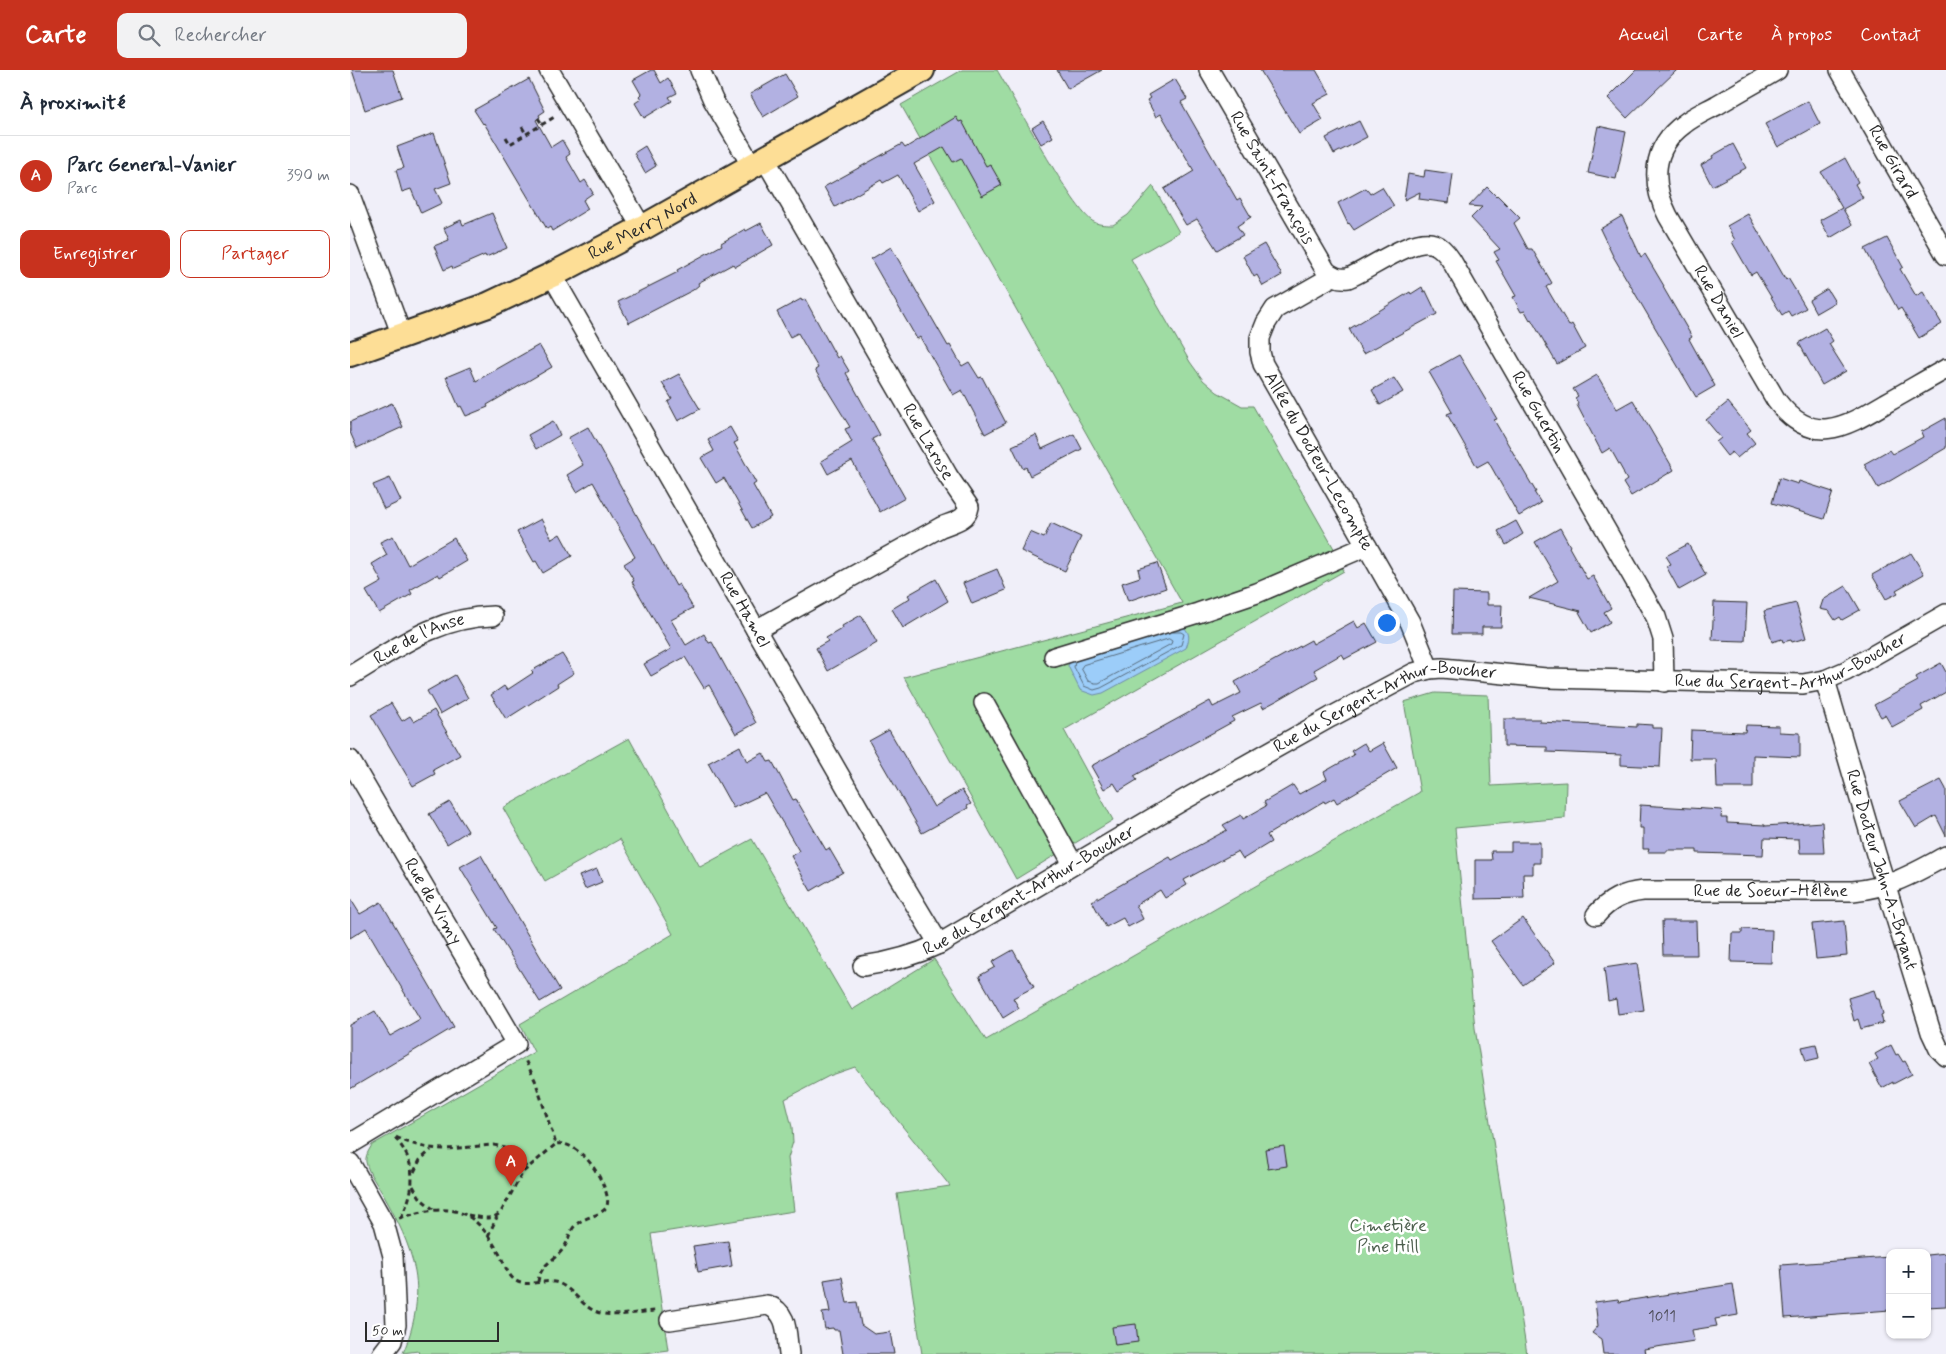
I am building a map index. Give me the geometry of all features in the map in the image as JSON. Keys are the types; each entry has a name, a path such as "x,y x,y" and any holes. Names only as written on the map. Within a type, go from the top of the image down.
{"main road":[{"name":"Rue Merry Nord","path":"350,354 488,305 552,276 642,228 922,70"}],"street":[{"path":"549,70 572,106 642,228"},
{"path":"700,70 716,105 759,162"},
{"name":"Rue Saint-François","path":"1209,70 1326,271 1336,278"},
{"name":"Rue Daniel","path":"1777,70 1684,123 1666,142 1657,166 1656,180 1658,192 1668,216 1776,400 1793,419 1817,429 1843,427 1946,369"},
{"name":"Rue Girard","path":"1840,70 1946,255"},
{"name":"Rue Larose","path":"756,630 941,527 960,520 966,516 969,507 948,476 759,162"},
{"path":"350,194 402,336"},
{"name":"Rue Guertin","path":"1336,278 1348,278 1356,275 1419,243 1434,244 1452,260 1656,617 1663,639 1664,682"},
{"name":"Rue Hamel","path":"552,276 879,844 939,944"},
{"name":"Allée du Docteur-Lecompte","path":"1336,278 1275,309 1266,323 1260,338 1260,352 1263,364 1410,622 1429,669"},
{"path":"1054,657 1198,613 1257,592 1366,546"},
{"name":"Rue du Sergent-Arthur-Boucher","path":"863,966 891,962 916,955 939,944 1073,864 1355,704 1414,673 1429,669 1492,672 1546,678 1791,685 1825,680 1846,671 1946,614"},
{"name":"Rue de l'Anse","path":"350,676 428,630 464,618 493,616"},
{"name":"Rue Docteur John-A.-Bryant","path":"1825,680 1885,886 1931,1032 1939,1048 1946,1056"},
{"path":"984,703 1073,864"},
{"name":"Rue de Vimy","path":"350,760 516,1044"},
{"name":"Rue de Soeur-Hélène","path":"1596,914 1612,900 1632,892 1853,891 1885,886 1946,856"},
{"path":"350,1144 516,1044"},
{"path":"350,1163 392,1220 396,1325 387,1347"},
{"path":"670,1320 767,1305 777,1308 784,1319 789,1354"}],"path":[{"path":"506,137 510,144 572,106"},
{"path":"538,118 542,124"},
{"path":"522,127 526,134"},
{"path":"516,1044 535,1080 556,1144"},
{"path":"392,1220 408,1202 413,1185 413,1174 404,1150 394,1136 432,1150 494,1145 515,1154 527,1168"},
{"path":"488,1236 497,1216 518,1180 527,1168 556,1144 569,1145 587,1160 603,1183 608,1204 607,1208 583,1219 571,1229 564,1248 541,1270 538,1282"},
{"path":"413,1174 420,1160 432,1150"},
{"path":"413,1185 421,1199 434,1210"},
{"path":"392,1220 448,1208 486,1218 497,1216"},
{"path":"465,1214 479,1225 488,1236 508,1271 516,1281 522,1283 559,1283 597,1313 609,1315 655,1311 664,1314 670,1320"}],"green space":[{"path":"962,70 997,70 1058,177 1085,214 1094,222 1113,225 1128,215 1153,186 1179,232 1131,259 1190,362 1203,380 1217,392 1242,406 1253,406 1336,552 1344,571 1064,730 1113,820 1016,879 904,677 1182,603 901,105"},
{"name":"Cimetière Pine Hill","path":"1435,693 1488,695 1491,786 1566,782 1565,818 1455,828 1475,1028 1527,1354 922,1354 897,1194 950,1186 855,1067 829,1076 785,1099 792,1127 793,1142 788,1158 794,1211 651,1234 668,1350 637,1354 419,1354 418,1351 403,1353 415,1313 417,1292 415,1271 402,1232 367,1166 366,1158 372,1145 534,1052 520,1024 673,934 620,839 545,881 503,808 629,738 700,867 752,839 852,1010 934,959 986,1040 1420,792 1404,702"}],"water":[{"path":"1184,627 1189,637 1186,648 1103,693 1094,695 1080,690 1068,666 1072,656"}],"building":[{"path":"352,70 393,70 402,97 365,110"},
{"path":"654,70 661,83 668,78 677,93 669,97 672,101 644,118 635,103 641,99 639,96 641,94 633,80"},
{"path":"1057,70 1102,70 1068,89"},
{"path":"1260,70 1316,70 1330,94 1313,103 1323,120 1299,134"},
{"path":"1636,70 1677,70 1627,118 1608,98"},
{"path":"785,74 798,96 763,117 750,94"},
{"path":"529,79 545,111 536,120 551,147 562,140 570,154 566,157 581,183 585,180 593,193 583,200 588,209 552,231 550,227 547,229 484,123 474,110"},
{"path":"1175,79 1187,99 1181,102 1237,200 1240,198 1251,217 1237,226 1243,235 1217,250 1197,219 1186,225 1164,189 1194,171 1161,114 1156,117 1147,100 1150,98 1148,95"},
{"path":"1808,101 1820,124 1778,147 1765,124"},
{"path":"956,117 959,122 962,121 986,166 990,164 1002,185 982,196 961,158 953,162 944,147 914,164 935,201 918,211 898,175 883,183 881,180 835,207 824,187 902,144 905,148"},
{"path":"1043,121 1053,137 1041,144 1032,128"},
{"path":"1359,121 1367,137 1334,154 1326,138"},
{"path":"1598,126 1626,132 1616,179 1588,173"},
{"path":"434,133 451,183 435,189 442,203 421,213 411,189 402,192 396,170 404,168 397,147"},
{"path":"1733,144 1746,168 1712,186 1701,165"},
{"path":"645,146 656,166 645,173 634,153"},
{"path":"1845,158 1858,182 1855,184 1863,198 1843,209 1852,225 1830,238 1820,220 1842,208 1821,172"},
{"path":"1425,170 1453,174 1449,203 1419,199 1420,192 1404,200 1408,174 1424,177"},
{"path":"1382,187 1394,206 1354,230 1348,224 1338,203 1366,188 1370,194"},
{"path":"1487,187 1520,218 1514,223 1528,249 1532,249 1552,283 1546,287 1569,326 1572,324 1585,348 1557,364 1531,319 1525,311 1521,312 1513,297 1516,296 1496,261 1499,260 1494,252 1500,249 1471,218 1482,207 1469,206"},
{"path":"492,213 507,248 453,269 452,266 444,270 434,246 449,240 444,228 461,220 463,225"},
{"path":"1748,214 1786,280 1788,278 1806,308 1791,316 1788,311 1782,315 1756,272 1751,275 1732,242 1735,240 1727,226"},
{"path":"1622,216 1641,257 1645,254 1692,337 1689,339 1715,386 1696,397 1613,256 1600,229"},
{"path":"761,223 773,245 735,267 733,264 698,283 699,285 693,290 629,323 618,302 678,272 677,270 722,245 721,243 745,229 746,231"},
{"path":"1887,238 1903,267 1900,269 1916,296 1923,292 1942,324 1919,338 1901,308 1898,310 1865,249"},
{"path":"1264,244 1282,275 1263,286 1257,275 1254,277 1243,256"},
{"path":"891,247 948,346 950,345 962,366 969,362 979,378 982,377 1006,423 985,434 962,390 953,395 920,337 917,339 871,259"},
{"path":"1422,287 1424,292 1426,291 1437,314 1363,354 1349,329 1410,292 1411,294"},
{"path":"1827,289 1835,302 1816,313 1809,300"},
{"path":"801,299 802,301 805,299 837,358 840,356 849,371 846,373 880,435 872,439 905,498 880,512 852,461 828,474 821,461 852,442 845,429 850,427 815,370 818,368 798,333 790,337 777,312"},
{"path":"1825,328 1833,341 1829,344 1846,371 1822,385 1799,343"},
{"path":"539,345 552,367 487,405 488,407 466,416 461,406 459,407 446,377 470,367 476,381"},
{"path":"1459,355 1497,419 1494,420 1541,503 1519,516 1488,461 1477,467 1447,414 1452,412 1429,372"},
{"path":"679,374 700,409 678,421 668,402 672,399 662,383"},
{"path":"1597,375 1617,409 1633,400 1674,470 1631,496 1623,483 1627,480 1624,473 1610,448 1602,453 1575,398 1578,396 1573,389"},
{"path":"1394,378 1403,392 1380,405 1372,390"},
{"path":"1728,402 1751,430 1747,433 1755,443 1737,458 1732,452 1727,456 1716,442 1721,438 1706,420"},
{"path":"392,403 403,427 357,448 350,432 350,422"},
{"path":"1946,418 1946,448 1878,488 1864,464 1889,450 1892,454 1923,437 1921,432"},
{"path":"553,421 560,435 536,449 528,435"},
{"path":"588,427 676,586 679,584 693,608 671,620 686,645 704,634 709,643 712,642 756,723 736,734 709,685 704,688 685,657 651,676 644,664 671,649 632,582 634,581 624,564 635,557 593,482 577,492 567,475 583,465 568,438"},
{"path":"730,427 738,441 734,443 756,483 753,485 771,517 752,528 724,478 716,483 701,458 714,451 708,440"},
{"path":"1074,434 1082,449 1030,476 1026,467 1023,469 1012,446 1036,435 1042,449"},
{"path":"390,478 401,501 384,509 373,485"},
{"path":"1779,478 1798,484 1799,481 1833,492 1824,519 1772,503"},
{"path":"541,519 552,539 560,534 572,556 543,573 536,561 534,562 517,532"},
{"path":"1516,521 1523,534 1506,545 1498,531"},
{"path":"1051,523 1081,537 1065,571 1021,551 1030,532 1044,538"},
{"path":"1560,528 1587,579 1593,576 1611,608 1604,612 1610,622 1591,633 1579,612 1581,611 1529,598 1558,581 1535,542"},
{"path":"393,536 408,565 454,538 467,561 440,577 438,574 410,590 412,594 379,613 366,591 382,582 372,564 387,555 380,542"},
{"path":"1688,544 1706,575 1679,590 1666,566 1671,564 1666,556"},
{"path":"1911,553 1924,574 1896,590 1898,593 1886,599 1872,575"},
{"path":"1157,563 1166,588 1128,601 1122,583 1140,577 1138,569"},
{"path":"997,569 1006,590 972,604 963,583"},
{"path":"936,579 948,601 903,628 892,609 910,598 908,595"},
{"path":"1846,586 1860,610 1842,620 1840,617 1835,620 1829,611 1820,609 1823,600"},
{"path":"1453,592 1487,593 1487,605 1502,605 1501,627 1482,627 1482,634 1452,634"},
{"path":"1714,602 1747,603 1745,641 1712,640"},
{"path":"1796,603 1806,638 1792,642 1791,640 1783,642 1782,639 1772,642 1764,611"},
{"path":"861,615 877,643 828,671 816,648 828,641 826,638 843,628 842,626"},
{"path":"1354,621 1358,628 1366,623 1377,642 1345,659 1342,654 1314,670 1318,677 1263,708 1261,703 1232,717 1234,721 1134,776 1137,780 1119,791 1114,783 1104,789 1091,766 1210,701 1213,707 1241,693 1235,682 1311,640 1313,644"},
{"path":"562,654 574,673 557,684 558,686 506,719 491,695 504,686 507,690 533,673 531,671"},
{"path":"1941,663 1946,672 1946,692 1921,706 1923,710 1892,727 1885,715 1881,717 1874,705 1918,681 1916,677"},
{"path":"455,675 468,698 440,714 427,691"},
{"path":"391,703 402,721 410,716 414,722 434,710 460,755 433,770 435,774 413,786 371,715"},
{"path":"1504,719 1540,719 1540,722 1637,727 1637,724 1652,725 1652,728 1662,728 1660,767 1621,765 1621,755 1547,752 1547,747 1504,746"},
{"path":"1746,725 1779,726 1779,732 1800,733 1800,757 1753,755 1753,788 1717,788 1716,759 1690,759 1691,730 1745,732"},
{"path":"889,730 934,807 962,790 971,804 967,806 968,808 922,833 869,741"},
{"path":"1364,743 1369,751 1383,743 1397,768 1337,803 1334,798 1325,803 1324,801 1267,835 1271,842 1243,859 1238,851 1184,880 1187,885 1165,898 1160,890 1136,905 1143,919 1128,927 1123,918 1106,927 1092,901 1170,857 1172,860 1227,830 1223,825 1241,815 1243,819 1266,806 1264,802 1293,785 1299,794 1327,779 1324,772 1354,755 1351,751"},
{"path":"740,746 747,762 763,753 768,762 772,761 793,800 796,799 826,850 829,848 843,872 811,891 791,856 799,851 765,793 733,808 708,763"},
{"path":"1941,780 1946,789 1946,836 1936,816 1916,828 1900,801"},
{"path":"450,802 468,831 447,844 429,814"},
{"path":"1640,805 1722,810 1721,818 1727,818 1727,823 1765,826 1822,822 1824,853 1800,853 1799,839 1764,838 1763,855 1697,853 1697,850 1648,852 1649,849 1643,849 1643,828 1639,828"},
{"path":"1511,842 1540,842 1540,863 1533,863 1533,874 1523,874 1524,898 1475,899 1475,860 1492,860 1491,851 1511,851"},
{"path":"481,855 560,990 540,1002 494,929 497,928 460,867"},
{"path":"597,869 602,882 585,889 579,876"},
{"path":"350,898 360,914 381,902 454,1027 350,1089 350,1025 375,1011 390,1036 420,1019 366,928 350,938"},
{"path":"1523,918 1555,963 1523,985 1491,941"},
{"path":"1662,921 1696,921 1697,955 1663,955"},
{"path":"1844,921 1847,956 1816,959 1812,924"},
{"path":"1742,929 1772,930 1771,963 1731,962 1732,933 1742,933"},
{"path":"1013,950 1034,987 1013,998 1019,1008 1003,1018 979,976 995,967 992,962"},
{"path":"1637,963 1644,1010 1618,1014 1616,999 1608,1001 1604,968"},
{"path":"1874,990 1877,999 1879,999 1883,1023 1861,1029 1858,1019 1854,1021 1848,998"},
{"path":"1816,1044 1819,1058 1806,1061 1802,1047"},
{"path":"1891,1045 1896,1055 1898,1054 1903,1062 1905,1061 1912,1074 1882,1088 1869,1064 1878,1059 1875,1054"},
{"path":"1284,1146 1287,1166 1268,1169 1265,1149"},
{"path":"728,1241 732,1266 698,1272 693,1246"},
{"path":"1946,1253 1946,1306 1931,1307 1931,1255"},
{"path":"1886,1257 1886,1310 1785,1318 1781,1265"},
{"path":"842,1277 847,1303 857,1302 861,1325 874,1334 890,1332 894,1354 843,1354 839,1330 834,1330 833,1328 825,1329 822,1313 830,1312 824,1280"},
{"path":"1733,1284 1738,1315 1715,1319 1717,1326 1692,1330 1694,1341 1644,1349 1645,1354 1603,1354 1601,1339 1592,1333 1598,1326 1595,1302 1618,1299 1619,1302"},
{"path":"1136,1324 1138,1342 1115,1345 1112,1327"}],"place":[{"name":"Parc General-Vanier","path":"511,1186"}]}
